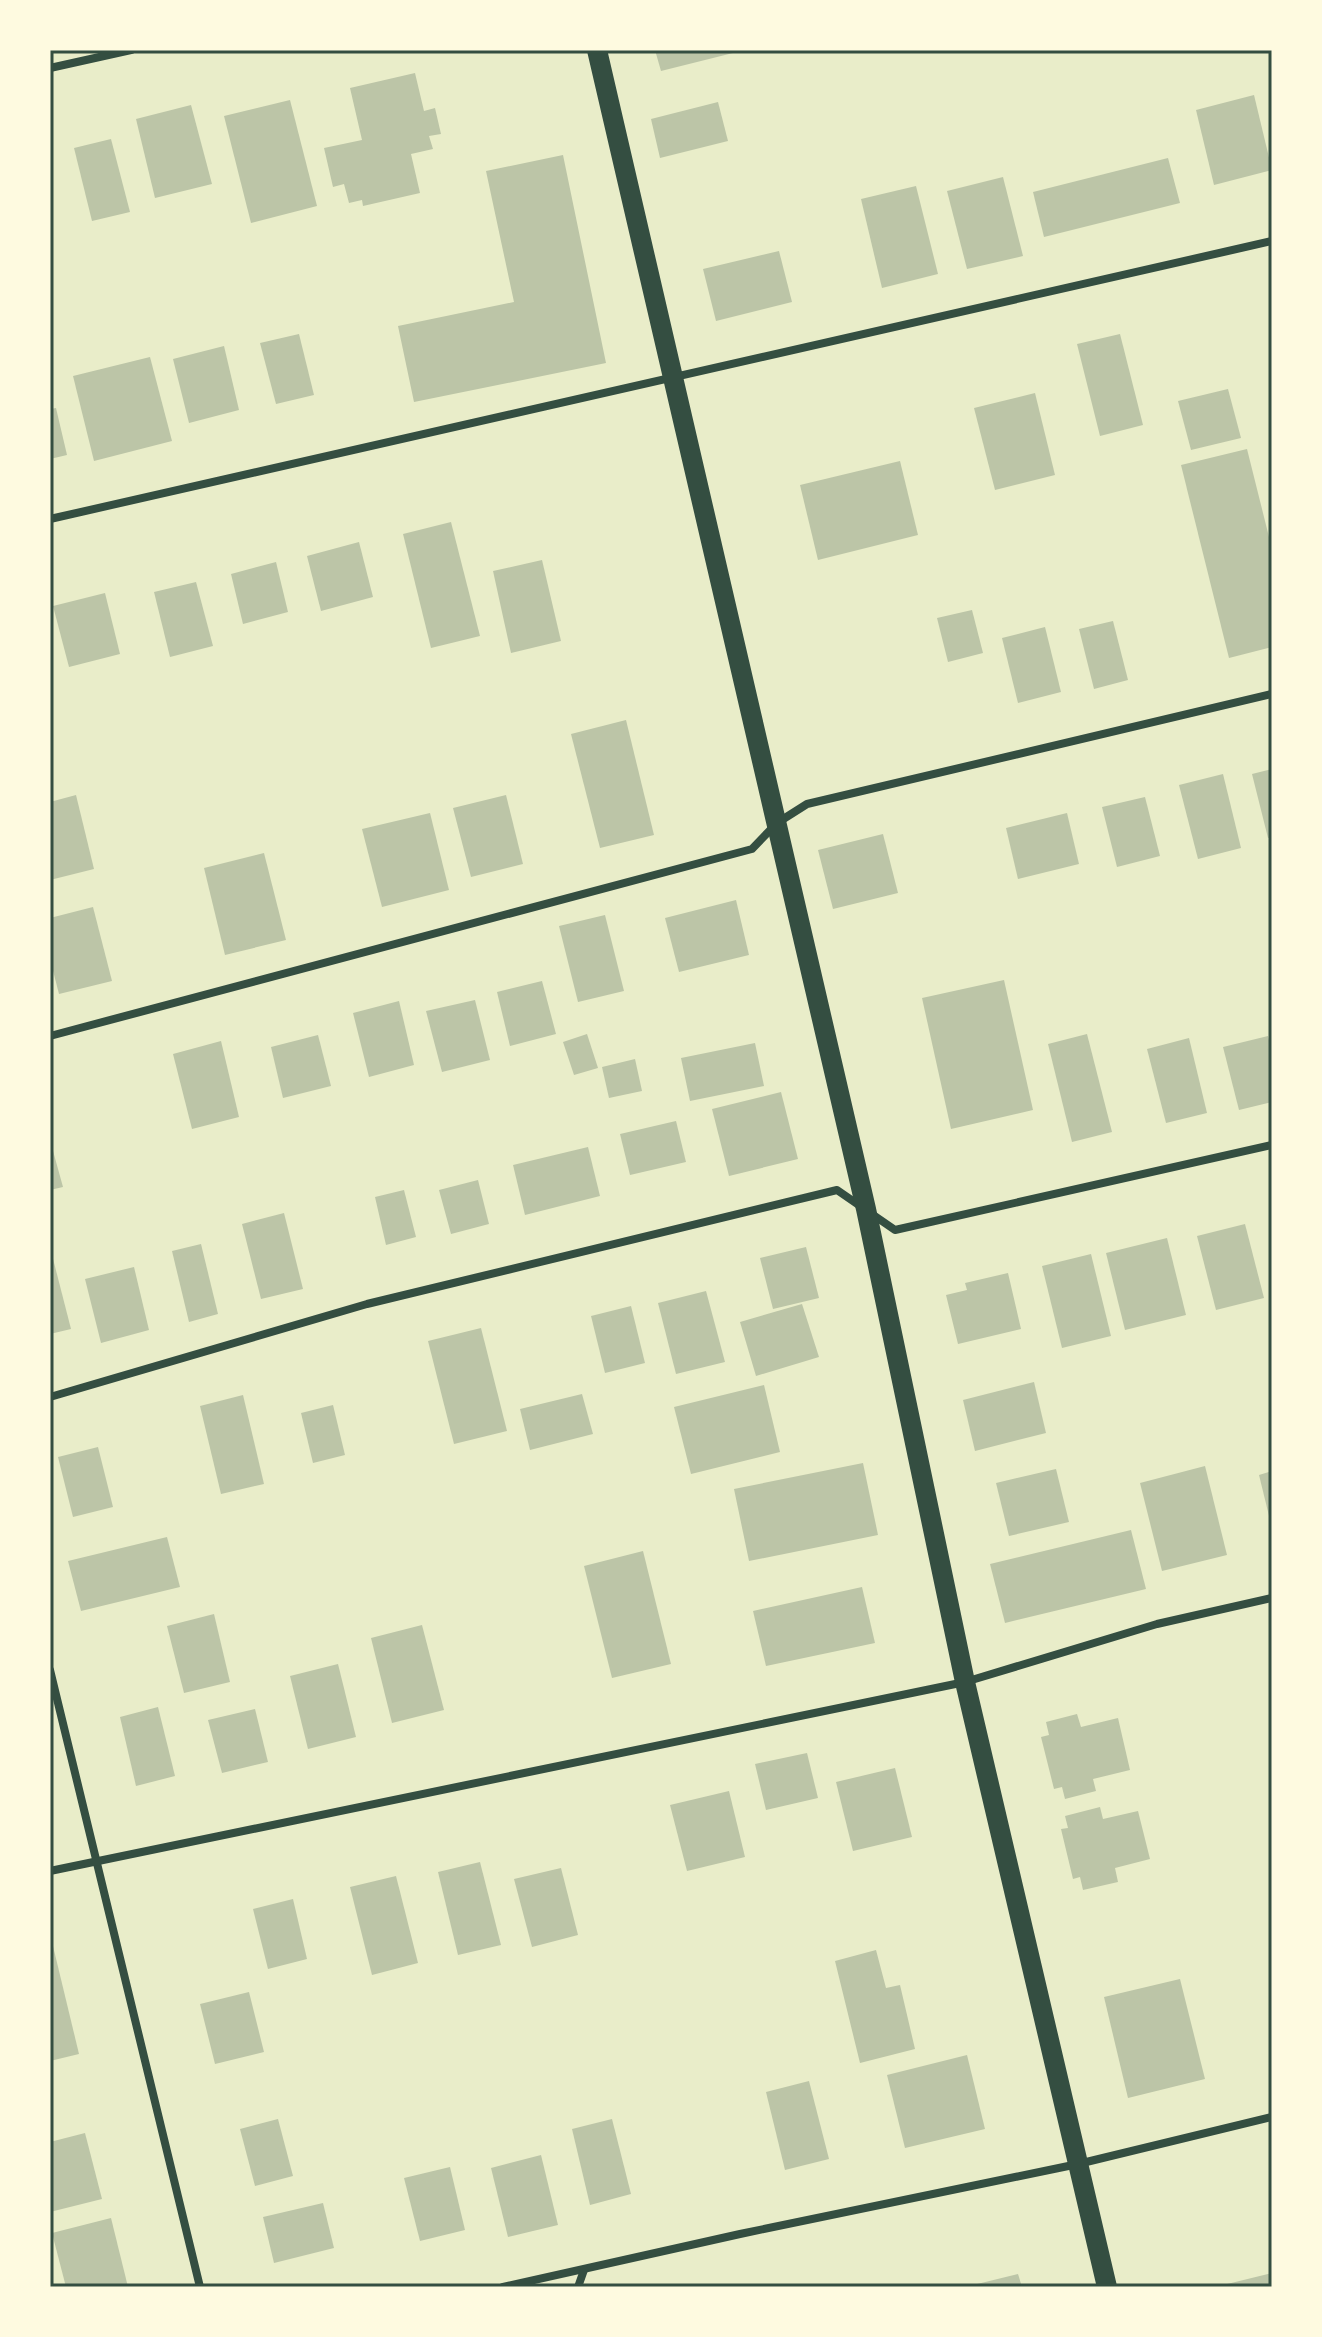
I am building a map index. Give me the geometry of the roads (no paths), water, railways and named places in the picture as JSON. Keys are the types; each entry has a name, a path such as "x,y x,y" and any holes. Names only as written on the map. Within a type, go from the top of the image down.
{"main road":[{"path":"597,50 866,1209 965,1682 1107,2287"}],"street":[{"path":"50,68 131,50"},
{"path":"50,519 1272,241"},
{"path":"50,1036 752,849 777,823 807,804 1272,694"},
{"path":"50,1397 367,1304 837,1190 895,1230 1272,1145"},
{"path":"50,1871 965,1682 1157,1624 1272,1598"},
{"path":"50,1670 200,2287"},
{"path":"503,2287 1078,2164 1272,2117"},
{"path":"578,2287 584,2270"}]}
